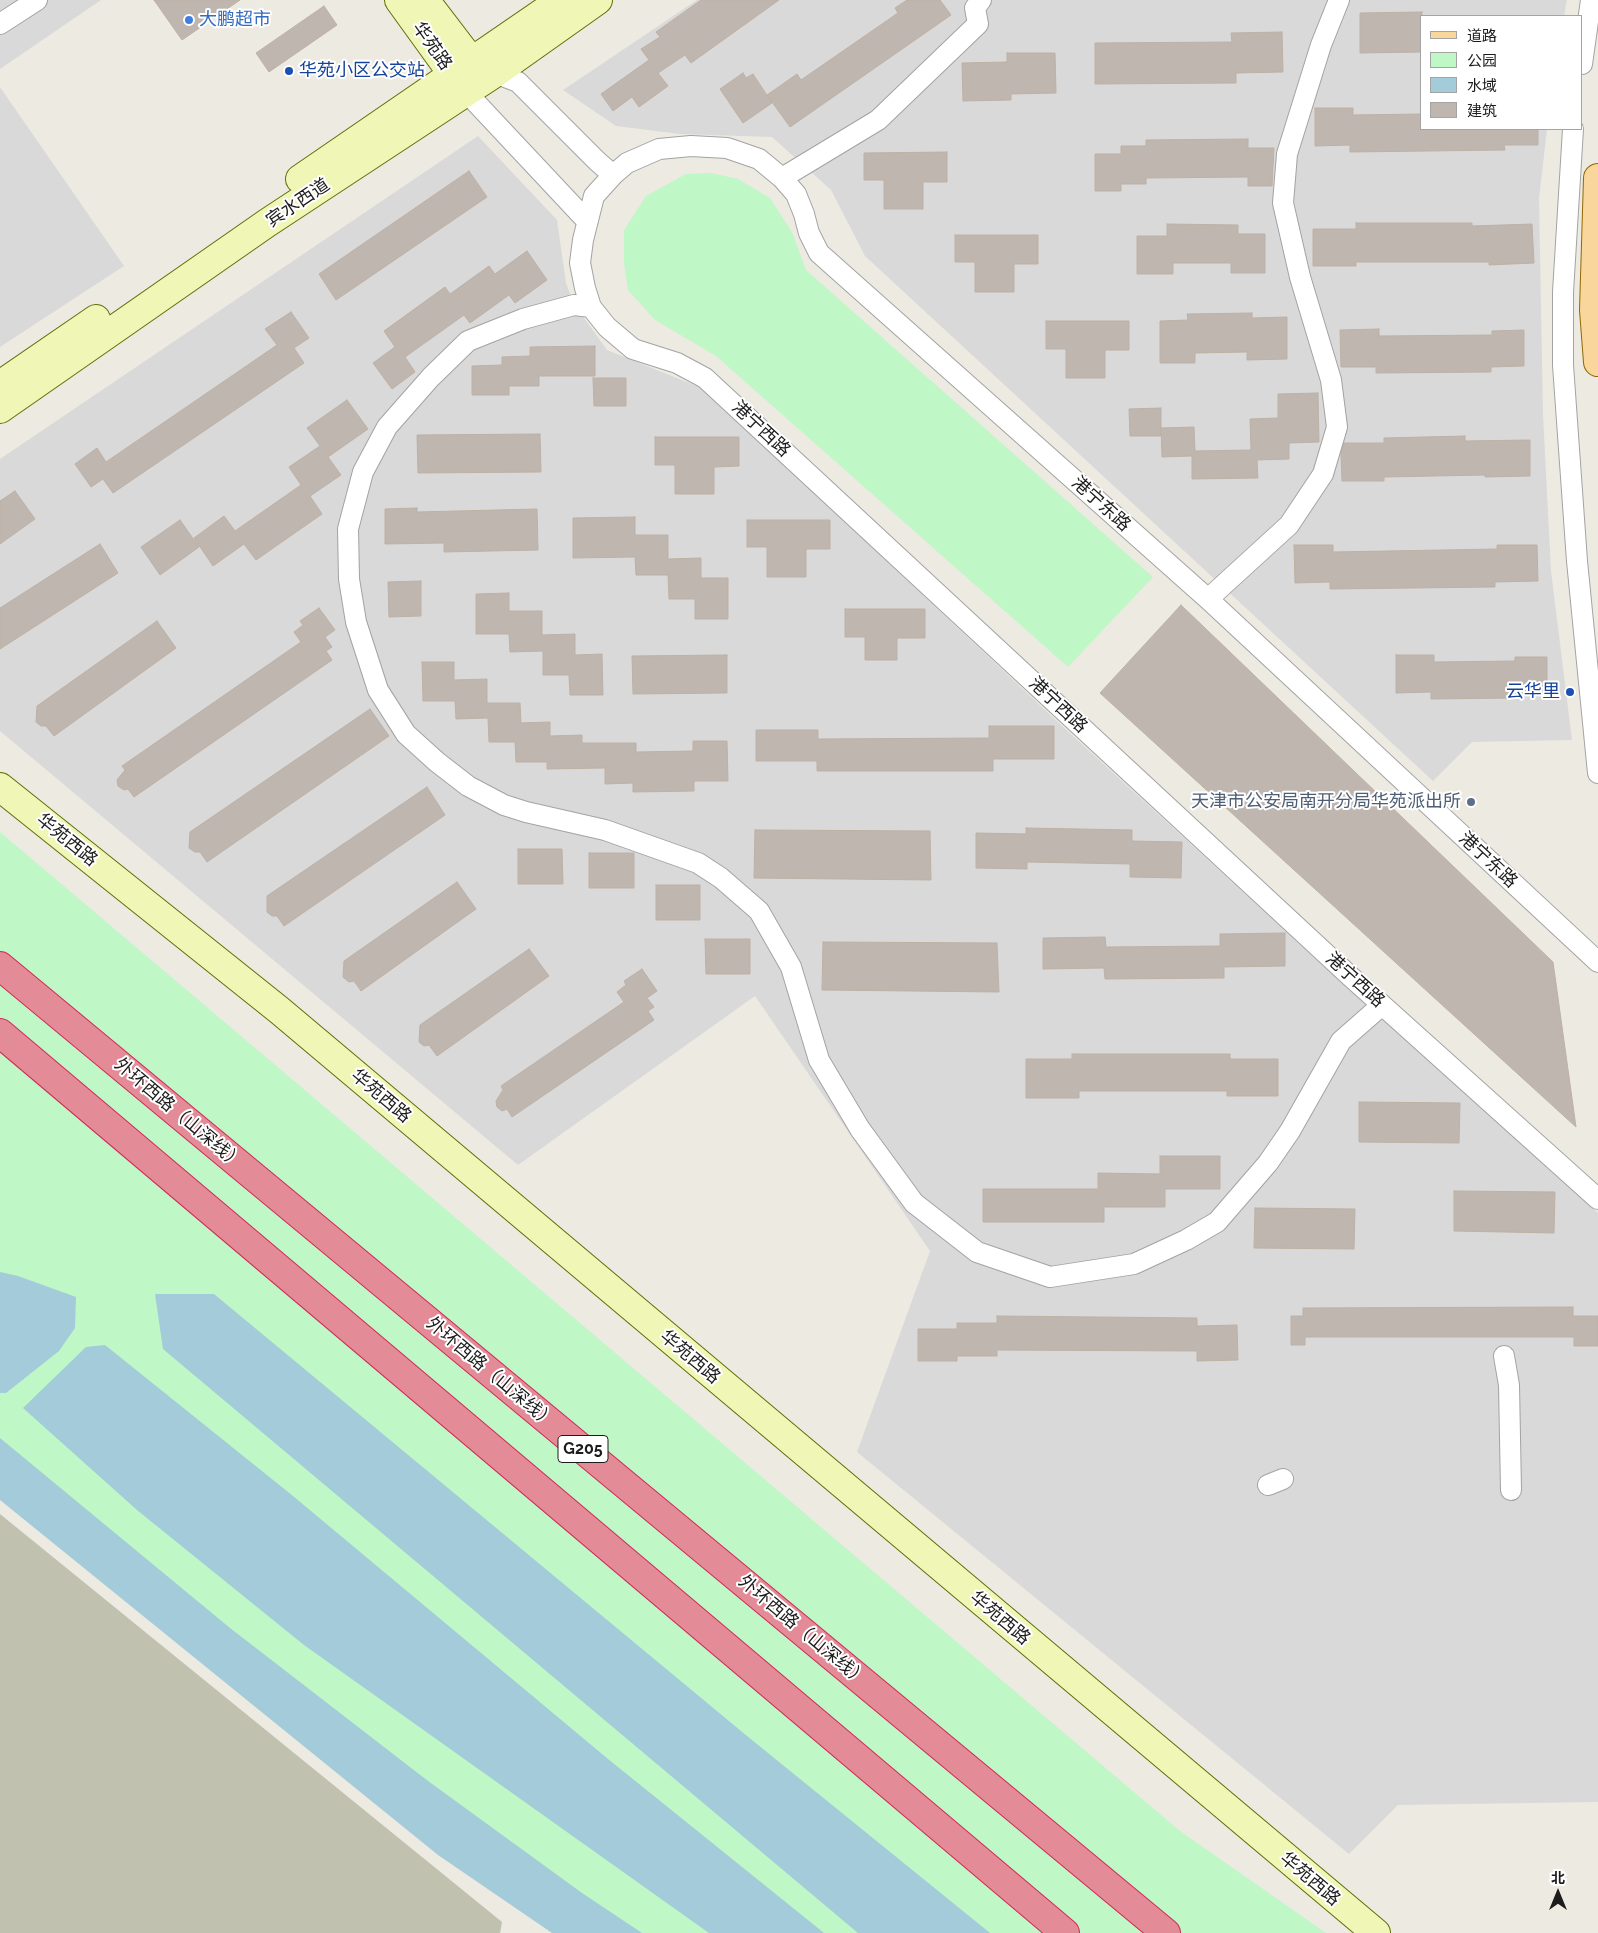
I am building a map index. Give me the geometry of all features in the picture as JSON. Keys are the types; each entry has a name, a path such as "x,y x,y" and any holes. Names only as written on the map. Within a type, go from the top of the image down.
{"highway":[{"name":"外环西路（山深线）","path":"0,966 1166,1933"},
{"path":"0,1033 1065,1933"}],"main road":[{"path":"1598,178 1594,310 1598,362"}],"street":[{"path":"0,24 37,0"},
{"name":"华苑路","path":"399,0 440,39 464,51 473,73"},
{"name":"华苑路","path":"425,0 440,39"},
{"name":"宾水西道","path":"514,46 561,0"},
{"name":"宾水西道","path":"0,385 514,46 598,0"},
{"path":"782,178 878,120 978,24 975,8 981,0"},
{"path":"1208,599 1289,525 1323,474 1337,427 1331,380 1300,277 1283,203 1287,154 1321,45 1338,0"},
{"path":"1583,57 1591,0"},
{"path":"440,39 458,38 475,42 491,42 514,46"},
{"path":"473,73 518,82 591,156 613,175"},
{"path":"473,73 587,221"},
{"name":"宾水西道","path":"0,409 267,223 473,73"},
{"path":"1573,130 1563,292 1563,365 1577,561 1598,773"},
{"name":"港宁东路","path":"594,196 627,163 659,149 694,146 727,148 759,158 782,178 796,194 819,253 1208,599 1598,962"},
{"name":"港宁西路","path":"594,196 587,221 580,263 584,288 592,308 607,328 633,349 677,363 705,378 1382,1005 1598,1199"},
{"path":"592,308 574,304 523,319 468,341 431,377 387,427 363,472 348,529 349,579 356,622 378,690 406,734 437,762 468,786 504,805 518,810 605,830 698,863 721,878 759,911 791,967 819,1060 860,1128 914,1203 976,1252 1050,1277 1134,1264 1186,1240 1217,1222 1268,1163 1290,1131 1341,1040 1382,1005"},
{"name":"华苑西路","path":"0,787 279,1010 1376,1933"},
{"path":"1504,1356 1509,1385 1511,1490"}],"shaded area":[{"path":"0,0 101,0 0,69"},
{"name":"云华里","path":"697,0 1567,0 1564,15 1420,15 1420,130 1547,130 1539,199 1543,415 1551,571 1572,740 1472,742 1433,781 865,256 831,190 772,137 680,134 616,126 563,90"},
{"path":"0,87 124,266 0,347"},
{"path":"478,136 557,220 566,283 574,304 607,350 704,389 1061,725 1342,983 1376,1010 1598,1213 1598,1802 1398,1805 1349,1854 857,1452 930,1251 755,996 518,1165 0,731 0,459"},
{"path":"0,1514 502,1922 500,1933 0,1933"}],"green space":[{"path":"711,173 738,179 770,198 792,232 806,270 1153,577 1068,667 716,356 655,320 628,290 624,263 624,230 646,196 686,174"},
{"path":"0,832 1180,1831 1326,1933 573,1933 0,1485"}],"water":[{"path":"0,1272 18,1276 76,1297 75,1328 59,1351 6,1393 0,1393"},
{"path":"155,1294 214,1294 747,1736 990,1933 858,1933 163,1349"},
{"path":"105,1345 293,1496 608,1759 824,1933 709,1933 304,1645 137,1510 23,1408 86,1347"},
{"path":"0,1438 230,1628 428,1781 582,1893 642,1933 552,1933 438,1855 0,1500"}],"building":[{"name":"大鹏超市","path":"154,0 240,0 182,40"},
{"path":"701,0 779,0 691,63 685,55 658,73 668,86 639,107 632,97 613,111 601,94 649,60 641,49 660,37 656,32"},
{"path":"907,0 940,0 951,15 790,127 767,95 797,74 801,80 898,13 895,8"},
{"path":"324,6 337,25 269,72 256,53"},
{"path":"1422,12 1422,15 1420,15 1420,52 1360,53 1360,13"},
{"path":"1282,32 1283,72 1236,73 1236,83 1095,84 1095,43 1232,42 1231,33"},
{"path":"1007,53 1055,53 1056,93 1011,94 1011,100 963,101 962,63 1007,62"},
{"path":"743,73 746,78 753,74 772,103 743,123 720,89"},
{"path":"1315,108 1353,108 1353,115 1420,114 1420,130 1538,130 1538,145 1504,145 1505,150 1350,152 1350,145 1315,146"},
{"path":"1248,139 1248,148 1274,148 1272,186 1248,186 1248,177 1146,178 1146,184 1121,184 1121,191 1095,191 1095,154 1121,154 1121,146 1146,146 1146,140"},
{"path":"947,152 947,182 923,182 923,209 884,209 884,180 864,180 864,153"},
{"path":"469,171 487,197 336,300 319,274"},
{"path":"1356,223 1472,223 1472,226 1532,224 1534,263 1489,265 1489,262 1356,262 1356,266 1313,266 1313,229 1356,229"},
{"path":"1167,224 1238,225 1238,234 1265,234 1265,273 1231,273 1231,263 1173,263 1173,274 1137,274 1137,236 1167,236"},
{"path":"955,235 1038,235 1038,264 1014,264 1014,292 975,292 975,262 955,262"},
{"path":"527,251 547,280 515,303 509,295 470,323 464,315 405,357 415,372 392,389 373,363 395,347 384,331 445,287 450,294 489,266 495,274"},
{"path":"291,312 309,338 294,348 304,363 113,493 103,479 91,487 75,464 97,448 106,462 277,345 265,329"},
{"path":"1252,313 1252,318 1287,317 1287,359 1247,360 1247,352 1195,353 1195,363 1160,363 1160,321 1188,320 1187,314"},
{"path":"1046,321 1129,321 1129,350 1105,350 1105,378 1066,378 1066,349 1046,349"},
{"path":"1379,329 1379,336 1492,335 1492,331 1524,330 1524,366 1491,367 1491,372 1376,373 1376,367 1341,367 1340,330"},
{"path":"595,346 595,376 539,376 539,386 509,386 509,395 472,395 472,366 502,365 502,357 530,356 530,347"},
{"path":"593,378 626,378 626,406 594,406"},
{"path":"1318,393 1319,442 1289,443 1289,459 1257,460 1258,478 1192,479 1192,456 1162,457 1161,428 1194,427 1195,451 1251,450 1250,419 1278,418 1278,394"},
{"path":"347,400 368,429 328,457 341,475 310,496 322,514 256,560 244,544 213,566 194,538 224,516 235,531 301,485 289,467 320,446 307,428"},
{"path":"1161,408 1161,436 1130,436 1129,409"},
{"path":"540,434 541,472 418,473 417,435"},
{"path":"1465,436 1465,441 1530,440 1530,476 1384,477 1384,481 1342,481 1341,454 1344,443 1384,443 1384,438"},
{"path":"655,437 739,437 739,466 714,467 714,494 675,494 675,465 655,465"},
{"path":"15,491 35,519 0,544 0,501"},
{"path":"417,508 417,512 537,509 538,550 444,552 444,543 385,544 385,509"},
{"path":"635,517 635,535 668,535 668,559 701,558 701,578 728,578 728,619 695,619 695,599 669,599 668,575 636,575 635,557 573,558 573,518"},
{"path":"180,520 199,547 160,575 141,547"},
{"path":"747,520 830,520 830,549 806,549 806,577 767,577 767,547 747,547"},
{"path":"100,544 118,573 0,649 0,608"},
{"path":"1294,545 1333,545 1333,552 1497,549 1497,545 1537,545 1538,581 1495,582 1495,587 1330,589 1330,582 1295,583"},
{"path":"421,581 421,616 389,617 388,582"},
{"path":"509,593 509,611 542,611 542,635 575,634 575,655 602,654 603,695 570,695 569,675 543,675 543,651 510,652 509,634 476,634 476,594"},
{"path":"1181,605 1553,962 1576,1127 1100,693"},
{"path":"319,608 335,630 325,637 332,647 326,651 332,660 134,797 128,789 124,790 118,786 117,780 125,770 122,766 301,642 294,632 303,625 300,621"},
{"path":"845,609 925,609 925,638 897,638 897,660 865,660 865,637 845,637"},
{"path":"157,621 176,648 54,736 46,726 41,726 36,722 37,706"},
{"path":"727,655 727,693 633,694 632,656"},
{"path":"1396,655 1434,655 1434,662 1515,661 1515,657 1547,657 1547,693 1513,693 1513,698 1431,699 1431,692 1396,693"},
{"path":"422,662 454,662 454,680 487,679 487,703 520,703 521,723 550,722 550,736 582,735 582,743 636,743 636,752 693,751 693,741 727,741 728,781 694,781 694,791 633,792 633,783 605,784 605,768 547,769 547,762 516,762 515,742 489,742 488,718 456,719 455,701 423,701"},
{"path":"370,709 389,736 207,862 200,852 195,852 189,848 190,832"},
{"path":"989,726 1054,726 1054,759 993,759 993,771 817,771 817,761 756,761 756,730 818,730 818,739 989,738"},
{"path":"427,787 445,815 284,926 277,916 272,916 267,912 267,896"},
{"path":"1026,828 1132,830 1132,841 1182,842 1181,878 1130,877 1130,864 1027,862 1027,869 976,868 976,833 1026,834"},
{"path":"755,830 930,831 931,880 754,878"},
{"path":"518,849 562,849 563,884 518,884"},
{"path":"589,853 634,853 634,888 589,888"},
{"path":"457,882 476,909 361,991 354,981 349,982 343,977 344,961"},
{"path":"656,885 700,885 700,920 656,920"},
{"path":"1285,933 1285,966 1224,967 1224,978 1105,979 1104,968 1043,969 1043,938 1105,937 1106,947 1220,946 1220,934"},
{"path":"705,939 750,939 750,974 706,974"},
{"path":"823,942 997,943 999,992 822,990"},
{"path":"529,949 549,976 437,1056 429,1045 424,1046 419,1042 420,1025"},
{"path":"642,969 657,991 647,998 654,1007 648,1011 654,1020 512,1117 507,1109 502,1111 497,1107 496,1101 503,1090 501,1086 624,1002 617,992 626,985 624,981"},
{"path":"1072,1054 1230,1054 1230,1059 1278,1059 1278,1096 1227,1096 1227,1091 1079,1091 1079,1098 1026,1098 1026,1059 1072,1059"},
{"path":"1359,1102 1460,1103 1459,1143 1359,1142"},
{"path":"1160,1156 1220,1156 1220,1189 1165,1189 1165,1207 1104,1207 1104,1222 983,1222 983,1189 1098,1189 1098,1173 1160,1174"},
{"path":"1454,1191 1555,1192 1554,1233 1454,1231"},
{"path":"1255,1208 1355,1209 1354,1249 1254,1248"},
{"path":"1573,1307 1573,1316 1598,1316 1598,1346 1574,1346 1574,1337 1305,1337 1305,1345 1291,1345 1291,1316 1303,1316 1303,1308"},
{"path":"997,1316 1197,1318 1197,1326 1237,1325 1238,1360 1197,1361 1197,1351 997,1350 997,1356 957,1356 957,1361 918,1361 918,1329 957,1329 957,1323 997,1323"}],"place":[{"name":"大鹏超市","path":"189,20"},
{"name":"华苑小区公交站","path":"289,71"},
{"name":"云华里","path":"1570,692"},
{"name":"天津市公安局南开分局华苑派出所","path":"1471,802"}]}
